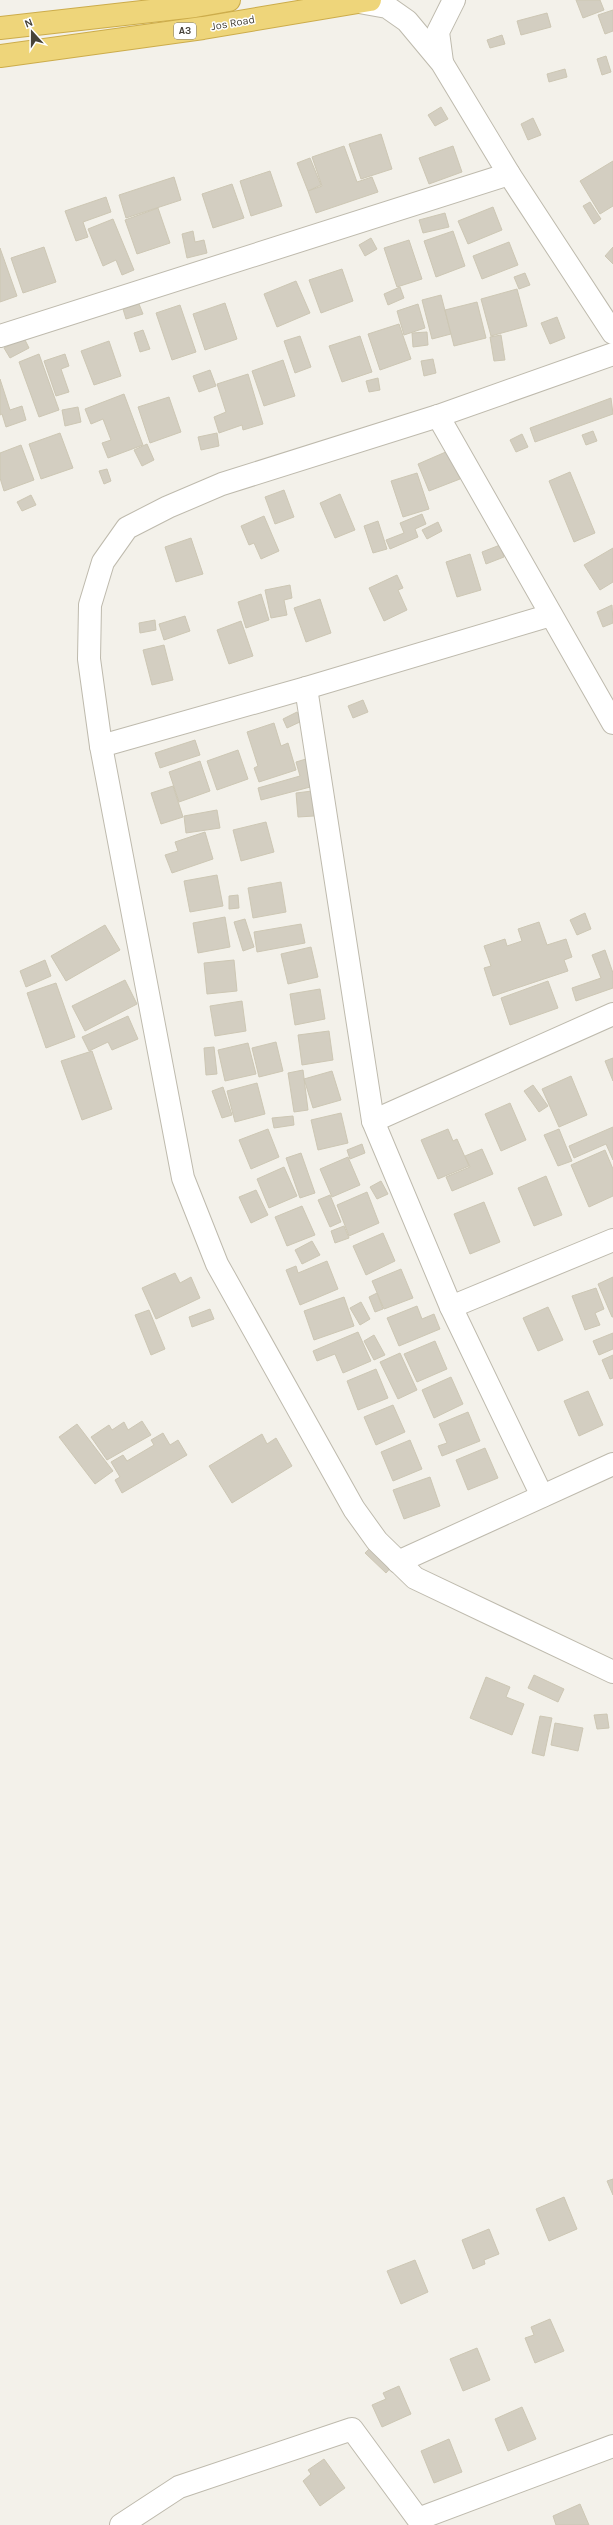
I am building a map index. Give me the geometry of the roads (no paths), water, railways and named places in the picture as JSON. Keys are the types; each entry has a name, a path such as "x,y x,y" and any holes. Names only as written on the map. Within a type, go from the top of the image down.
{"highway":[{"name":"A3","path":"0,28 195,6 229,0"},
{"name":"Jos Road","path":"0,56 203,28 364,1"}],"street":[{"path":"442,63 438,32 454,0"},
{"path":"364,1 387,8 407,21 442,63 509,174 613,334"},
{"path":"0,336 509,174"},
{"path":"613,354 438,416 222,484 168,506 127,528 103,562 90,605 89,660 101,746 184,1178 217,1264 354,1509 377,1541 415,1578 613,1672"},
{"path":"438,416 613,723"},
{"path":"101,746 306,688 551,615"},
{"path":"306,688 373,1121 451,1308 542,1496"},
{"path":"373,1121 613,1014"},
{"path":"451,1308 613,1240"},
{"path":"398,1562 613,1464"},
{"path":"122,2525 179,2487 352,2428 418,2519 613,2446"}]}
